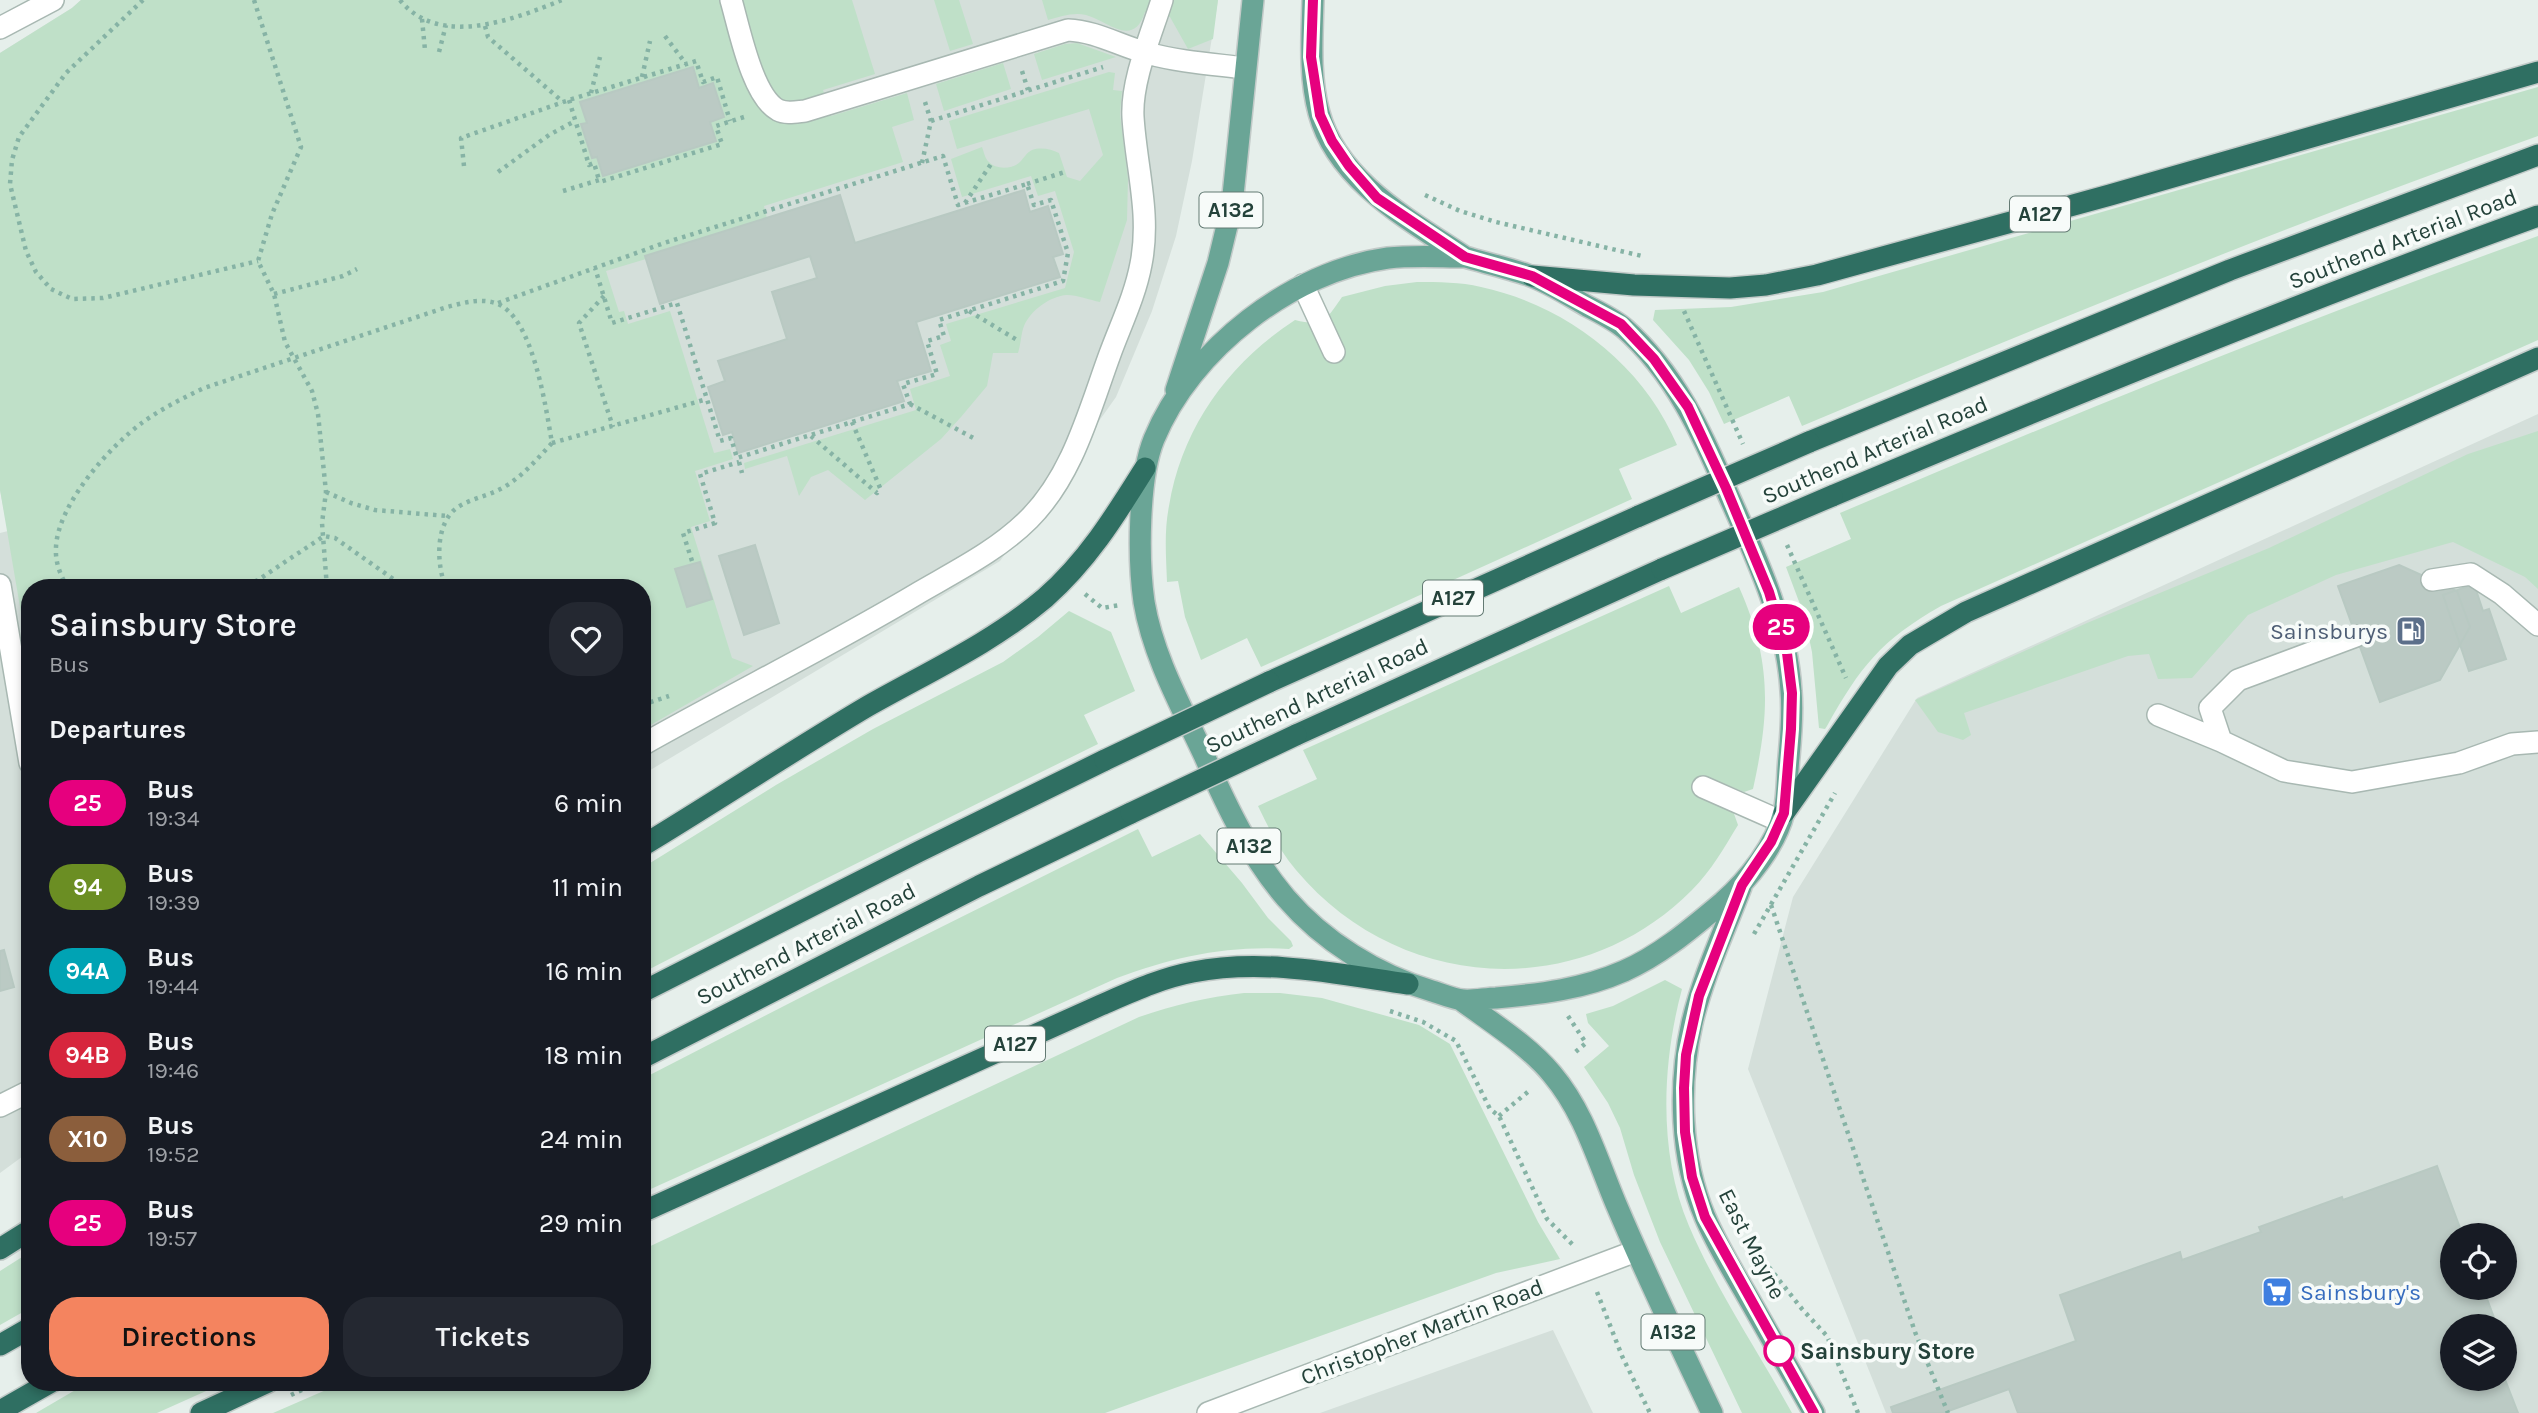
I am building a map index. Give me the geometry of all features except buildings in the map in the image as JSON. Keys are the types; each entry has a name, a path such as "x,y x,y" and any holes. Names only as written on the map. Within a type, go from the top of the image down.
{"highway":[{"name":"A127","path":"1532,276 1634,285 1730,288 1804,278 2110,195 2538,72"},
{"name":"Southend Arterial Road","path":"651,987 1105,760 1269,682 1639,516 1809,442 2230,270 2538,155"},
{"name":"Southend Arterial Road","path":"651,1053 929,911 1130,813 1662,569 2036,410 2231,332 2538,216"},
{"path":"1782,817 1888,666 1910,645 1936,628 1979,606 2538,358"},
{"path":"651,840 868,707 1013,623 1046,597 1096,545 1145,468"},
{"name":"A127","path":"651,1209 1101,1005 1148,985 1191,972 1226,967 1275,967 1408,984"},
{"path":"0,1249 21,1236"},
{"path":"0,1345 21,1333"},
{"path":"0,1411 35,1391"},
{"path":"201,1413 249,1391"}],"main road":[{"name":"A132","path":"1168,412 1225,240 1238,159 1253,0"},
{"name":"A132","path":"1313,0 1311,57 1314,86 1320,115 1332,141 1349,166 1377,198 1465,257"},
{"name":"A132","path":"1461,1000 1539,995 1590,984 1628,969 1679,937 1742,885 1771,842 1782,817 1792,693 1787,653 1769,592 1705,440 1673,383 1654,359 1621,324 1532,276 1465,257 1389,258 1327,274 1261,310 1237,328 1197,371 1168,412 1154,439 1145,468 1142,544 1144,600 1150,626 1158,654 1213,777 1250,847 1287,899 1329,939 1356,956 1408,984 1461,1000 1525,1048 1551,1073 1568,1095 1589,1136 1636,1251 1712,1413"},
{"name":"East Mayne","path":"1742,885 1699,996 1692,1023 1686,1055 1685,1132 1692,1177 1705,1217 1814,1413"}],"street":[{"path":"0,28 53,0"},
{"path":"731,0 761,92 774,108 791,113 1068,30 1090,33 1146,53 1186,62 1245,68"},
{"path":"651,740 761,678 879,618 987,553 1030,518 1048,497 1074,452 1131,302 1141,265 1145,204 1133,117 1133,94 1162,0"},
{"path":"1303,285 1334,352"},
{"path":"2432,580 2470,575 2501,594 2538,625"},
{"path":"0,585 21,710"},
{"path":"2221,741 2210,708 2238,680 2356,636"},
{"path":"2158,715 2284,771 2352,782 2459,762 2512,744 2538,741"},
{"path":"1703,788 1782,817"},
{"path":"0,1106 21,1096"},
{"name":"Christopher Martin Road","path":"1208,1413 1636,1251"}],"path":[{"path":"143,0 66,73 19,137 12,160 10,184 26,251 36,272 51,289 72,299 103,298 258,261"},
{"path":"254,0 301,147 272,214 258,261 274,294 285,342 312,391 318,414 326,492 322,523 326,579"},
{"path":"400,0 422,19 446,25 485,26 562,0"},
{"path":"422,19 425,50"},
{"path":"439,52 446,25"},
{"path":"485,26 488,37 566,101 589,165 594,163 599,180"},
{"path":"665,36 686,64"},
{"path":"642,77 650,41"},
{"path":"591,93 600,57"},
{"path":"464,166 461,138 566,101 696,61 703,82 717,77 730,121"},
{"path":"931,121 1104,67"},
{"path":"917,76 931,121 922,163"},
{"path":"563,191 722,144 716,126 774,108"},
{"path":"498,172 549,135 575,121"},
{"path":"64,579 57,565 56,546 61,525 79,492 116,445 142,423 175,401 204,388 468,301 498,303 664,243 943,156 958,205 1065,172"},
{"path":"965,203 991,164"},
{"path":"977,440 910,404 903,384 937,374 927,341 944,336 939,320 1063,281 1068,253 1051,200 1034,205 1027,184"},
{"path":"1416,189 1434,200 1484,218 1647,258"},
{"path":"595,268 612,323 677,303 720,441 731,438 742,473"},
{"path":"274,294 342,276 357,269"},
{"path":"604,296 579,323 613,427"},
{"path":"498,303 516,320 525,337 544,399 552,443"},
{"path":"969,311 1017,340"},
{"path":"444,579 440,546 447,516 460,506 518,478 552,443 707,399"},
{"path":"692,561 683,533 715,523 700,474 810,435 910,404"},
{"path":"810,435 877,493 881,491 852,422"},
{"path":"326,492 375,510 447,516"},
{"path":"260,579 324,536 335,538 393,579"},
{"path":"1094,601 1102,608 1120,605"},
{"path":"1753,936 1841,782"},
{"path":"1771,905 1915,1332 1948,1413"},
{"path":"1385,1010 1423,1022 1456,1041 1490,1109 1499,1116 1547,1219 1576,1248"},
{"path":"1569,1017 1586,1044 1573,1054"},
{"path":"1499,1116 1529,1091"},
{"path":"1747,1236 1802,1309 1827,1336 1858,1413"},
{"path":"1586,1270 1650,1413"}],"shaded area":[{"path":"81,0 1218,0 1192,161 1176,236 1152,311 1116,397 1000,561 651,770 651,579 21,579 21,1158 0,1173 0,533 8,531 0,490 0,53"},
{"path":"2538,414 2538,1413 1886,1413 1748,1069 1793,897 1917,698"},
{"path":"1553,1330 1593,1413 1320,1413"}],"green space":[{"path":"81,0 852,0 875,74 823,90 831,116 907,93 914,120 892,127 903,162 764,206 767,218 606,271 619,312 624,311 628,324 670,311 714,453 730,449 733,459 695,471 710,521 691,527 732,658 753,666 651,725 651,579 21,579 21,612 0,490 0,53"},
{"path":"934,0 959,0 973,44 950,51"},
{"path":"1042,0 1218,0 1213,39 1188,49 1170,17 1145,12 1134,29 1119,30 1081,14 1048,20"},
{"path":"1077,43 1116,57 1042,80 1034,54"},
{"path":"1003,63 1011,89 944,111 936,84"},
{"path":"1109,72 1115,73 1113,90 1122,91 1120,114 1128,179 1127,220 1100,302 1067,295 1054,298 1036,310 1024,326 1018,353 993,353 987,386 961,417 941,439 865,500 828,470 811,477 799,496 787,456 745,469 744,463 916,410 910,389 950,376 940,345 951,341 946,324 1065,288 1074,252 1055,191 1038,196 1031,176 962,197 951,159 982,147 992,165 1009,167 1020,162 1032,150 1053,150 1059,153 1067,177 1080,181 1103,155 1089,109 957,149 949,121"},
{"path":"2538,87 2538,136 2168,276 1802,426 1789,396 1724,424 1709,392 1689,360 1653,320 1655,310 1731,307 1823,292"},
{"path":"2538,236 2538,340 1941,606 1887,643 1850,687 1825,729 1819,728 1812,652 1804,615 1786,567 1851,539 1840,513 2187,370"},
{"path":"1417,282 1457,283 1481,287 1542,308 1571,324 1598,342 1644,389 1677,445 1619,469 1632,499 1261,667 1247,638 1201,660 1185,617 1178,581 1167,582 1166,553 1167,515 1175,477 1197,424 1212,400 1249,356 1295,320 1318,322 1328,316 1342,297 1385,286"},
{"path":"2538,431 2538,589 2525,577 2453,542 2336,575 2248,615 2192,678 2158,679 2149,654 2128,656 1964,713 1971,735 1963,740 1938,732 1915,700 2087,623 2269,548 2468,454"},
{"path":"1669,586 1681,613 1739,587 1758,639 1765,687 1765,711 1753,789 1744,792 1702,775 1694,792 1733,811 1738,825 1699,883 1647,927 1597,952 1544,966 1490,968 1436,960 1385,941 1338,911 1290,863 1258,806 1317,779 1303,750"},
{"path":"1069,611 1111,632 1135,691 1084,715 1098,744 651,968 651,862 776,785 873,729 1003,662"},
{"path":"1138,829 1152,857 1200,834 1293,946 1289,949 1244,949 1201,954 1117,978 651,1189 651,1074"},
{"path":"1665,980 1682,989 1670,1047 1666,1108 1672,1169 1679,1198 1712,1274 1792,1413 1742,1413 1660,1242 1634,1175 1620,1128 1608,1103 1584,1067 1609,1046 1588,1023 1586,1014 1613,1006"},
{"path":"1244,993 1280,993 1322,998 1419,1025 1450,1044 1538,1222 1560,1259 1496,1273 1105,1413 273,1413 324,1391 651,1391 651,1246 1139,1017 1217,997"},
{"path":"21,1258 21,1313 0,1325 0,1271"},
{"path":"74,1391 206,1391 157,1413 36,1413"}],"bus line":[{"name":"25","path":"1313,0 1311,57 1320,115 1332,141 1349,166 1377,198 1465,257 1532,276 1621,324 1654,359 1688,407 1737,512 1769,592 1787,653 1792,693 1784,813 1771,842 1742,885 1699,996 1686,1055 1685,1132 1692,1177 1705,1217 1724,1256 1814,1413"}],"place":[{"name":"Sainsburys","path":"2411,631"},
{"name":"Sainsbury's","path":"2277,1292"},
{"name":"Sainsbury Store","path":"1779,1351"}]}
